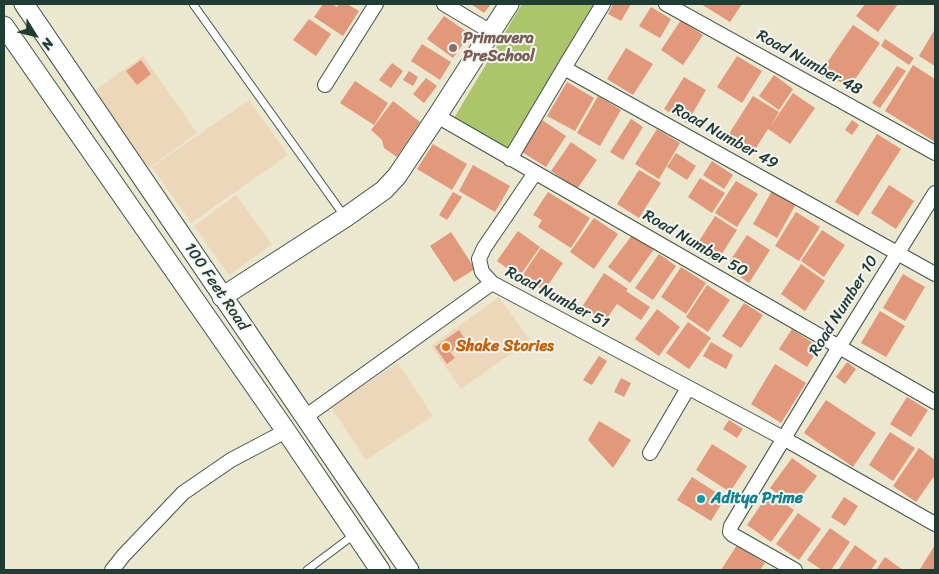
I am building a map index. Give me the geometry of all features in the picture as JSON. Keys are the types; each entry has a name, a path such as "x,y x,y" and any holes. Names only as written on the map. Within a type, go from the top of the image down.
{"main road":[{"name":"100 Feet Road","path":"24,4 409,570"},
{"path":"222,297 346,217 384,190 397,176 438,116 509,4"},
{"name":"100 Feet Road","path":"4,26 286,431 380,570"}],"street":[{"path":"325,85 376,4"},
{"path":"444,4 491,32"},
{"path":"510,158 603,4"},
{"name":"Road Number 48","path":"666,4 935,152"},
{"name":"Road Number 49","path":"564,68 935,274"},
{"name":"Road Number 50","path":"438,116 935,402"},
{"path":"492,283 482,272 479,258 535,173"},
{"name":"Road Number 10","path":"783,438 935,193"},
{"name":"Road Number 51","path":"305,417 492,283 783,438 935,524"},
{"path":"650,453 688,388"},
{"path":"112,570 183,493 231,460 286,431"},
{"path":"783,438 731,526 730,532 795,570"}],"lane":[{"path":"193,4 346,217"},
{"path":"307,570 356,534"}],"shaded area":[{"path":"143,56 197,133 149,168 94,91"},
{"path":"249,100 288,155 191,223 152,167"},
{"path":"236,195 272,244 229,275 194,226"},
{"path":"499,297 530,340 461,389 431,346"},
{"path":"398,363 433,416 366,460 331,407"}],"green space":[{"path":"522,4 598,4 509,151 454,118"}],"building":[{"path":"323,4 332,4 337,7 339,4 347,4 359,11 343,36 314,17"},
{"path":"471,4 491,4 484,13"},
{"path":"613,4 631,4 621,21 608,14"},
{"path":"701,4 742,4 730,22"},
{"path":"865,4 898,4 878,32 856,16"},
{"path":"651,7 671,19 660,38 639,26"},
{"path":"444,16 470,34 453,58 427,39"},
{"path":"309,19 331,34 316,56 293,40"},
{"path":"681,20 703,35 683,65 661,50"},
{"path":"853,25 880,43 849,88 822,70"},
{"path":"935,29 935,66 919,56"},
{"path":"885,39 914,58 909,65 881,46"},
{"path":"422,44 451,62 440,80 411,61"},
{"path":"626,48 653,64 633,95 607,79"},
{"path":"737,56 762,71 742,103 717,87"},
{"path":"141,60 151,74 137,85 126,71"},
{"path":"392,63 403,71 391,88 379,80"},
{"path":"913,65 935,79 935,142 885,111"},
{"path":"897,66 906,71 880,108 872,103"},
{"path":"409,71 418,77 413,86 403,80"},
{"path":"774,75 793,89 779,110 759,96"},
{"path":"684,77 706,90 687,123 664,109"},
{"path":"426,78 437,86 424,103 413,94"},
{"path":"355,81 388,103 374,125 340,103"},
{"path":"567,82 594,98 575,131 547,116"},
{"path":"793,93 815,108 790,144 768,129 751,156 725,140 753,96 779,112 770,127"},
{"path":"598,96 621,110 600,146 577,133"},
{"path":"393,101 420,122 397,157 384,148 382,140 371,130"},
{"path":"631,119 643,127 623,160 610,152"},
{"path":"542,120 566,136 546,167 522,152"},
{"path":"852,120 859,125 852,135 845,130"},
{"path":"657,129 680,143 659,179 635,164"},
{"path":"877,134 901,149 858,216 835,202"},
{"path":"571,142 597,160 577,189 551,171"},
{"path":"433,144 467,164 452,190 417,169"},
{"path":"676,153 696,166 687,180 667,167"},
{"path":"712,161 733,175 724,189 703,175"},
{"path":"473,165 510,186 495,212 459,191"},
{"path":"639,170 661,183 639,218 617,204"},
{"path":"700,178 725,193 712,213 688,197"},
{"path":"736,181 758,194 737,227 715,213"},
{"path":"889,185 914,201 896,229 871,213"},
{"path":"772,191 796,204 777,238 753,224"},
{"path":"453,192 462,197 447,220 439,215"},
{"path":"548,192 590,218 571,248 538,227 542,220 533,215"},
{"path":"796,212 820,227 799,261 775,246"},
{"path":"715,216 737,230 716,263 694,249"},
{"path":"594,218 618,234 594,269 570,252"},
{"path":"822,230 845,245 824,277 801,261"},
{"path":"518,231 540,247 519,277 497,261"},
{"path":"451,232 475,269 454,282 430,246"},
{"path":"633,234 654,249 630,283 608,267"},
{"path":"747,235 770,250 749,283 726,267"},
{"path":"541,248 563,263 544,291 522,276"},
{"path":"659,254 676,266 653,300 635,288"},
{"path":"801,264 825,281 805,311 781,294"},
{"path":"681,267 706,283 686,314 661,297"},
{"path":"604,273 650,307 641,320 617,304 605,321 582,307"},
{"path":"903,274 925,287 905,321 883,308"},
{"path":"707,285 730,300 708,332 686,317"},
{"path":"744,303 763,315 741,348 722,336"},
{"path":"657,309 680,327 659,356 635,339"},
{"path":"880,311 905,326 886,357 861,343"},
{"path":"688,322 711,338 689,369 666,353"},
{"path":"792,329 819,347 807,367 779,349"},
{"path":"459,330 466,341 450,352 455,358 447,364 435,347"},
{"path":"711,342 733,355 726,369 703,356"},
{"path":"599,356 607,361 592,385 583,380"},
{"path":"847,362 856,369 845,384 836,377"},
{"path":"775,364 806,383 781,423 751,404"},
{"path":"621,378 631,383 624,397 614,392"},
{"path":"907,397 928,410 911,437 890,424"},
{"path":"826,400 876,433 853,467 804,433"},
{"path":"729,420 743,429 737,438 723,429"},
{"path":"599,421 631,440 613,468 588,440"},
{"path":"890,432 915,448 893,481 869,465"},
{"path":"712,444 747,466 730,492 696,470"},
{"path":"919,448 935,460 935,475 916,502 893,486"},
{"path":"792,458 817,476 794,506 770,488"},
{"name":"Aditya Prime","path":"692,477 725,498 711,521 677,500"},
{"path":"769,493 794,510 771,542 747,525"},
{"path":"844,497 858,506 845,526 831,517"},
{"path":"798,513 821,529 799,560 776,544"},
{"path":"830,528 850,542 831,570 822,570 807,560"},
{"path":"737,545 765,563 760,570 721,570"},
{"path":"855,545 877,561 871,570 838,570"},
{"path":"935,545 935,570 920,569"},
{"path":"885,557 903,570 876,570"}],"place":[{"name":"Primavera PreSchool","path":"453,48"},
{"name":"Shake Stories","path":"446,347"},
{"name":"Aditya Prime","path":"701,499"}]}
